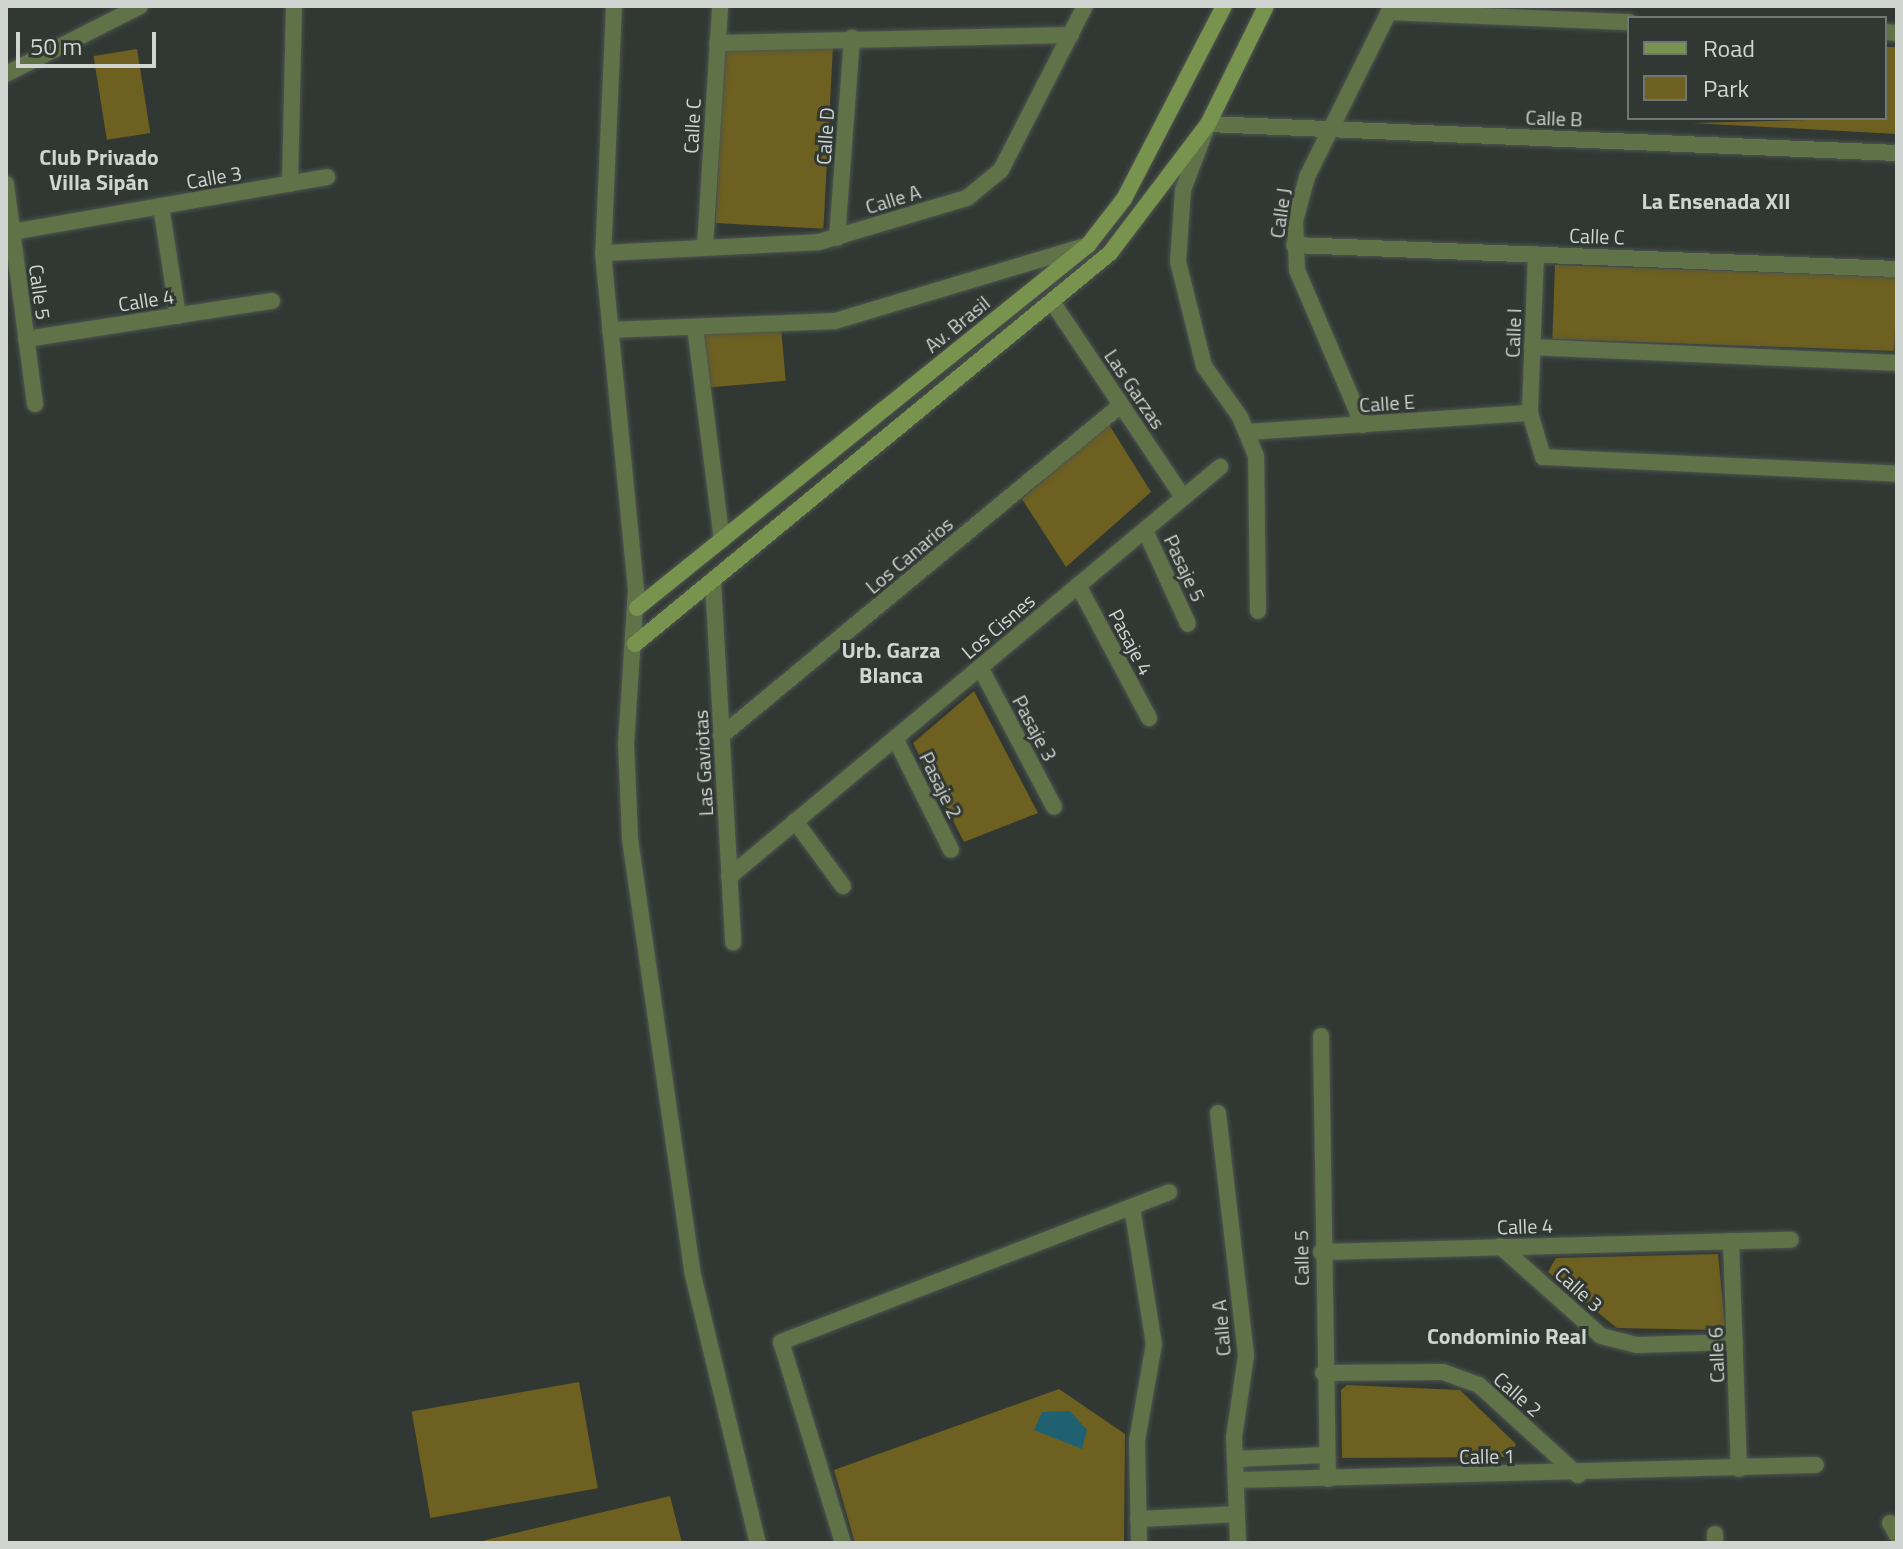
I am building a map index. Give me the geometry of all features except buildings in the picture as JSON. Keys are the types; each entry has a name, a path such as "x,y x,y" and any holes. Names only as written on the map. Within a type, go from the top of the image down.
{"street":[{"path":"290,184 294,6"},
{"path":"614,6 603,253 637,608 626,784 648,1000 692,1271 758,1543"},
{"name":"Calle C","path":"705,247 720,6"},
{"name":"Calle A","path":"603,253 837,238 987,186 1085,6"},
{"name":"Av. Brasil","path":"637,608 1088,245 1124,199 1224,6"},
{"path":"1258,611 1262,484 1248,432 1204,366 1180,281 1178,212 1208,124 1266,6"},
{"path":"6,74 135,7"},
{"path":"1391,9 1627,22"},
{"name":"Calle J","path":"1363,425 1347,374 1311,311 1294,245 1299,197 1391,9"},
{"path":"717,43 1071,35"},
{"name":"Calle D","path":"837,238 852,38"},
{"path":"635,644 1110,253 1208,124"},
{"name":"Calle B","path":"1208,124 1897,153"},
{"name":"Calle 3","path":"12,232 327,177"},
{"name":"Calle 5","path":"6,184 35,404"},
{"path":"161,206 178,316"},
{"path":"610,330 835,321 1088,245"},
{"name":"Calle C","path":"1294,245 1897,269"},
{"name":"Calle I","path":"1536,254 1530,413 1543,457 1897,474"},
{"name":"Calle 4","path":"26,339 272,301"},
{"name":"Las Garzas","path":"1053,303 1183,497"},
{"path":"695,327 722,540"},
{"path":"1532,347 1897,363"},
{"name":"Los Canarios","path":"721,736 1121,405"},
{"name":"Calle E","path":"1248,432 1530,413"},
{"name":"Los Cisnes","path":"729,877 1220,467"},
{"name":"Pasaje 5","path":"1145,530 1188,624"},
{"name":"Las Gaviotas","path":"713,581 733,942"},
{"name":"Pasaje 4","path":"1078,585 1149,718"},
{"name":"Pasaje 3","path":"980,667 1054,807"},
{"name":"Pasaje 2","path":"895,738 951,850"},
{"path":"795,821 843,886"},
{"name":"Calle 5","path":"1321,1036 1321,1252 1328,1479"},
{"name":"Calle A","path":"1218,1113 1246,1356 1235,1459 1236,1514 1232,1542"},
{"path":"843,1543 781,1342 1169,1192"},
{"path":"1132,1207 1154,1344 1137,1440 1139,1543"},
{"name":"Calle 4","path":"1321,1252 1791,1240"},
{"name":"Calle 6","path":"1731,1241 1739,1469"},
{"name":"Calle 3","path":"1500,1246 1601,1336 1636,1345 1735,1342"},
{"name":"Calle 2","path":"1323,1373 1443,1372 1479,1385 1578,1475"},
{"path":"1235,1459 1326,1455"},
{"name":"Calle 1","path":"1236,1480 1578,1475 1816,1465"},
{"path":"1138,1519 1236,1514"}],"green space":[{"path":"725,40 833,46 823,229 716,223"},
{"path":"1887,47 1897,47 1897,134 1692,123 1887,120"},
{"path":"137,49 150,133 107,140 94,56"},
{"path":"1555,265 1897,277 1894,351 1552,339"},
{"path":"781,327 786,381 705,388 700,334"},
{"path":"1108,423 1151,492 1066,567 1022,499"},
{"path":"974,691 1038,813 964,842 913,743"},
{"path":"1718,1254 1725,1325 1716,1330 1617,1328 1548,1272 1556,1258"},
{"path":"579,1382 598,1488 430,1518 412,1412"},
{"path":"1347,1385 1460,1390 1516,1444 1510,1457 1342,1458 1341,1390"},
{"path":"1059,1389 1125,1434 1124,1543 855,1543 834,1470"},
{"path":"670,1496 682,1543 474,1543"}],"water":[{"path":"1070,1411 1087,1430 1082,1449 1034,1430 1042,1412"}],"district":[{"name":"Club Privado Villa Sipán","path":"99,170"},
{"name":"La Ensenada XII","path":"1716,202"},
{"name":"Urb. Garza Blanca","path":"891,662"},
{"name":"Condominio Real","path":"1507,1337"}]}
